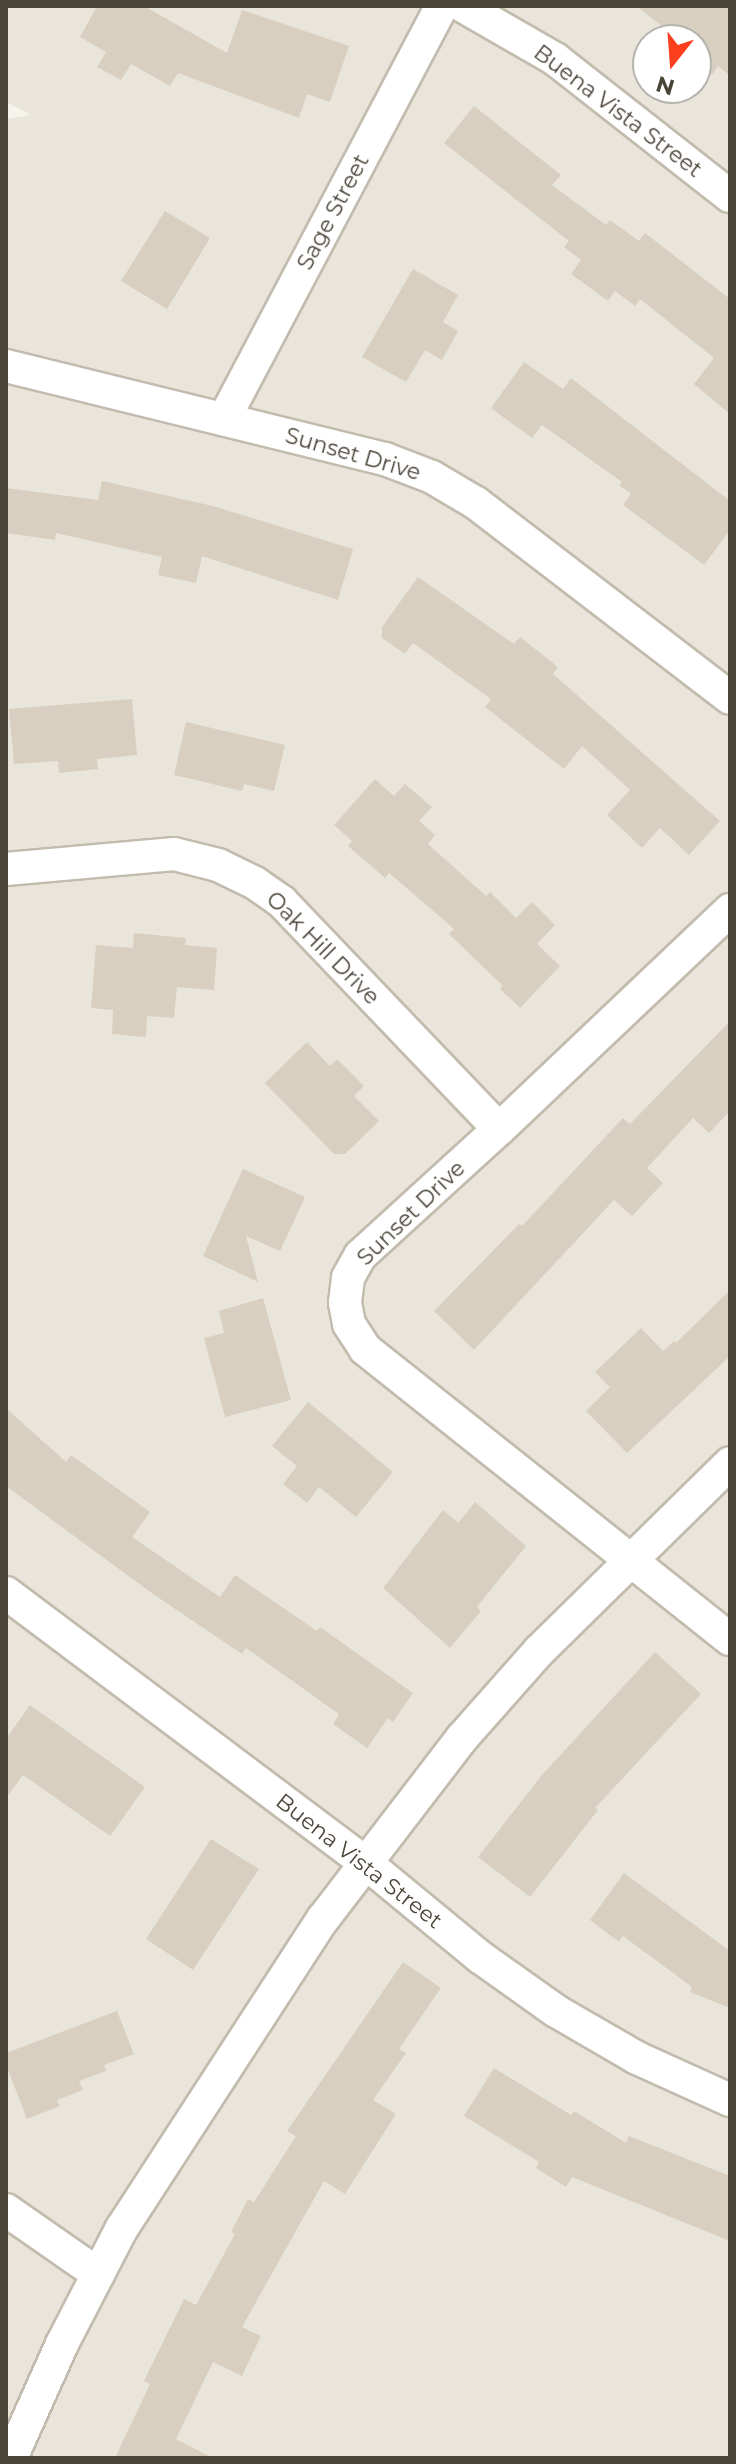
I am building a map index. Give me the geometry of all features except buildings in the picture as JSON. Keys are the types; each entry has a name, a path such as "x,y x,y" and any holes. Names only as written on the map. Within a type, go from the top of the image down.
{"street":[{"name":"Sage Street","path":"224,419 442,6"},
{"name":"Buena Vista Street","path":"463,6 555,59 730,196"},
{"name":"Sunset Drive","path":"6,366 385,459 432,477 476,503 730,698"},
{"name":"Oak Hill Drive","path":"6,869 174,854 218,865 255,883 282,902 499,1129"},
{"name":"Sunset Drive","path":"730,910 360,1256 348,1278 345,1303 349,1324 365,1349 632,1558 730,1639"},
{"path":"11,2458 122,2228 272,1995 366,1863 462,1738 539,1651 730,1463"},
{"name":"Buena Vista Street","path":"6,1593 366,1863 480,1957 556,2011 637,2058 730,2100"},
{"path":"6,2210 98,2274"}],"shaded area":[{"path":"6,6 730,6 730,2458 6,2458 6,119 31,115 6,102"}]}
